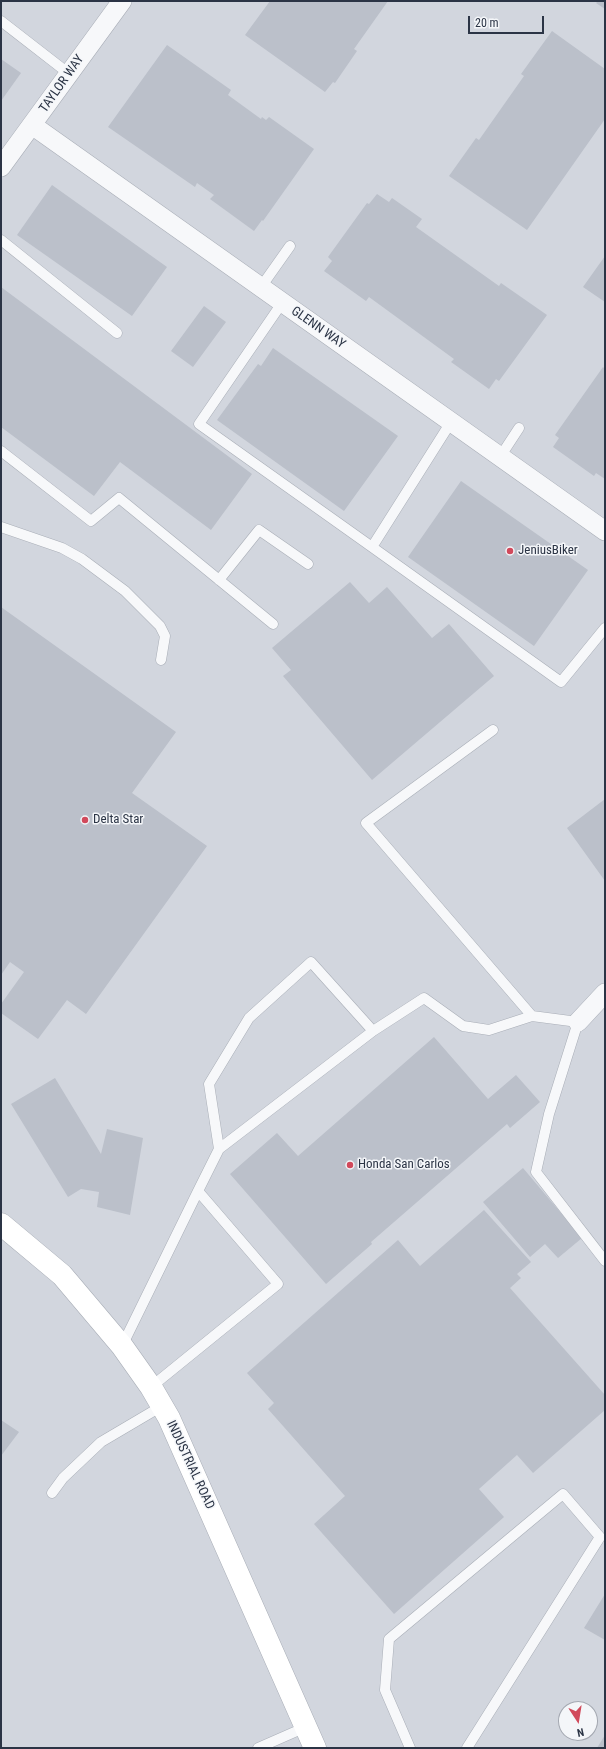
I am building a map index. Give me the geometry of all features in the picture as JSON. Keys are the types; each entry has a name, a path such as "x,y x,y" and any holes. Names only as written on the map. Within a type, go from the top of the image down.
{"main road":[{"name":"INDUSTRIAL ROAD","path":"1,1224 62,1275 122,1346 162,1406 169,1418 224,1540 315,1748"}],"street":[{"name":"TAYLOR WAY","path":"1,167 68,73 122,1"},
{"name":"GLENN WAY","path":"32,125 605,531"},
{"path":"578,1022 605,993"}],"lane":[{"path":"1,21 68,73"},
{"path":"1,240 117,333"},
{"path":"261,287 290,246"},
{"path":"282,303 199,424 561,682 605,628"},
{"path":"372,548 451,422"},
{"path":"500,457 519,428"},
{"path":"1,452 91,521 119,498 273,624"},
{"path":"1,527 62,548 82,559 125,591 160,626 165,636 161,660"},
{"path":"219,580 259,530 308,564"},
{"path":"493,730 366,823 532,1016"},
{"path":"219,1149 209,1084 249,1018 311,962 372,1031"},
{"path":"122,1346 219,1149 372,1031 424,998 463,1026 469,1027 489,1030 532,1016 578,1022 549,1114 536,1172 605,1261"},
{"path":"151,1388 278,1284 198,1191"},
{"path":"52,1493 63,1478 101,1442 162,1406"},
{"path":"410,1748 385,1690 389,1639 563,1494 602,1533 467,1748"},
{"path":"258,1748 306,1727"}],"shaded area":[{"path":"1,1 605,1 605,1748 1,1748"}],"building":[{"path":"270,1 388,1 354,49 357,51 335,83 333,82 325,92 245,35"},
{"path":"598,1 605,1 605,9 596,3"},
{"path":"552,31 605,69 605,119 527,230 449,176 476,138 479,140 524,76 521,74"},
{"path":"167,45 231,90 228,95 261,119 262,117 266,120 269,117 314,149 263,221 262,220 254,231 210,199 214,195 197,183 195,187 108,127"},
{"path":"1,59 21,73 1,101"},
{"path":"52,185 167,267 132,316 17,235"},
{"path":"377,194 389,202 392,198 422,219 416,227 499,286 501,283 547,315 499,381 496,379 489,389 451,362 454,359 369,297 366,301 324,271 332,261 328,257 367,203 369,204"},
{"path":"605,256 605,302 583,287"},
{"path":"1,287 252,474 211,530 120,462 94,496 1,427"},
{"path":"204,306 226,322 193,367 171,351"},
{"path":"273,348 398,436 344,511 217,420 258,364 261,366"},
{"path":"603,367 605,369 605,479 596,473 594,476 553,447 559,438 555,435"},
{"path":"461,481 588,570 534,646 408,557"},
{"path":"350,582 369,603 387,587 432,638 449,624 494,676 372,780 283,676 291,670 272,648"},
{"name":"Delta Star","path":"1,607 176,732 132,793 207,846 86,1014 67,1000 38,1039 1,1013 1,1004 24,972 10,962 1,975"},
{"path":"605,799 605,881 567,828"},
{"name":"Honda San Carlos","path":"434,1037 488,1099 516,1075 540,1102 510,1128 507,1124 371,1242 372,1244 326,1284 230,1174 277,1133 298,1156"},
{"path":"55,1078 101,1154 107,1129 143,1138 130,1215 97,1207 99,1192 81,1189 68,1197 11,1104"},
{"path":"523,1168 582,1238 558,1258 545,1244 530,1257 483,1202"},
{"path":"484,1210 531,1262 517,1274 521,1278 510,1288 605,1395 605,1410 533,1473 517,1455 479,1489 504,1517 394,1614 314,1524 345,1496 268,1409 274,1403 247,1373 398,1240 420,1266"},
{"path":"1,1420 19,1432 1,1456"},
{"path":"605,1594 605,1640 584,1628"},
{"path":"605,1735 605,1748 597,1748"}],"place":[{"name":"JeniusBiker","path":"510,551"},
{"name":"Delta Star","path":"85,820"},
{"name":"Honda San Carlos","path":"350,1165"}]}
